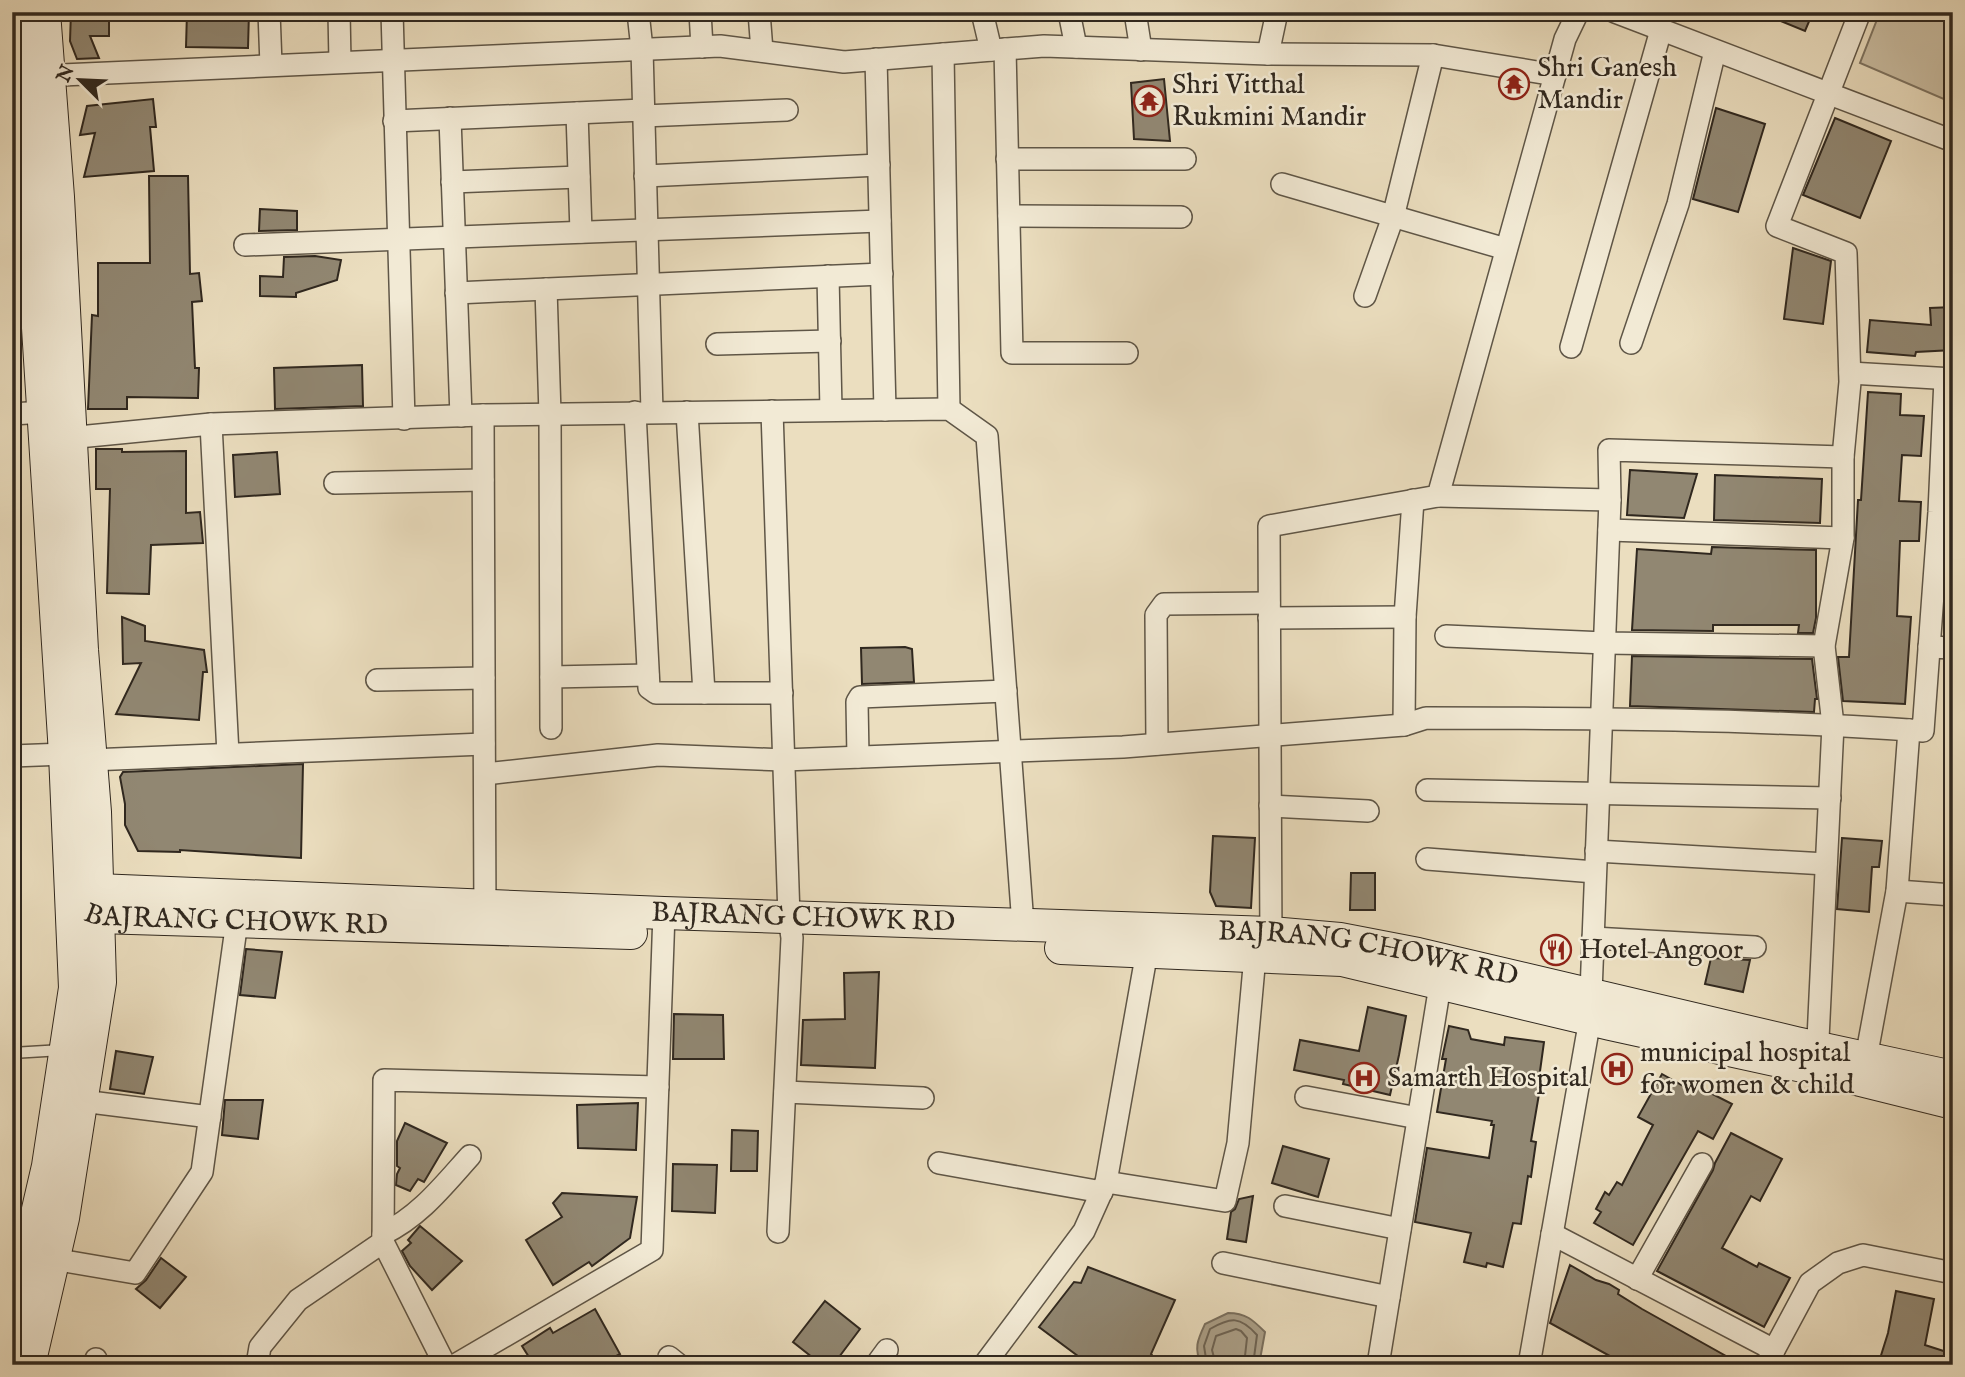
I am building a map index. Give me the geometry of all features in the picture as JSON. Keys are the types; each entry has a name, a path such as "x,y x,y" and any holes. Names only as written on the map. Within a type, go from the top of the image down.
{"street":[{"path":"269,12 271,65"},
{"path":"339,12 341,62"},
{"path":"392,12 404,419"},
{"path":"638,12 642,49 649,285 644,412 649,688 656,694 782,693"},
{"path":"700,12 702,47"},
{"path":"759,12 762,51"},
{"path":"982,12 998,49 1007,159 1012,353 1127,354"},
{"path":"1069,12 1076,47"},
{"path":"1135,12 1140,50"},
{"path":"1268,54 1277,12"},
{"path":"1438,496 1565,39 1578,12"},
{"path":"1615,12 1953,141"},
{"path":"1817,1058 1833,724 1824,646 1843,538 1843,457 1850,373 1846,253 1777,226 1860,12"},
{"path":"23,13 36,76 32,156 89,905 100,982 62,1218 29,1365"},
{"path":"1571,347 1661,30"},
{"path":"36,76 720,46 844,62 1044,46 1268,54 1433,55 1555,75"},
{"path":"1631,342 1678,204 1714,51"},
{"path":"943,54 949,409"},
{"path":"1365,296 1393,217 1433,55"},
{"path":"876,59 885,410"},
{"path":"394,121 577,113 787,110"},
{"path":"577,113 581,232"},
{"path":"450,118 461,416"},
{"path":"1007,159 1185,159"},
{"path":"645,177 879,165"},
{"path":"452,182 579,177"},
{"path":"1282,184 1506,249"},
{"path":"1009,216 1181,217"},
{"path":"245,245 880,221"},
{"path":"456,293 882,274"},
{"path":"828,276 831,410"},
{"path":"546,289 550,414 551,728"},
{"path":"717,344 830,341"},
{"path":"485,774 658,755 784,760 1157,744 1404,725 1426,718 1602,718 1833,724 1923,731 1929,647 1946,513 1949,379 1850,373"},
{"path":"12,415 53,430 483,415 949,409 987,436 1023,925"},
{"path":"772,411 791,928 778,1232"},
{"path":"687,412 704,693"},
{"path":"483,415 485,918"},
{"path":"211,425 228,754"},
{"path":"1529,1365 1590,1007 1609,530 1609,450 1843,457"},
{"path":"335,483 483,480"},
{"path":"939,1163 1104,1187 1226,1201 1238,1143 1266,949 1270,806 1269,526 1438,496 1610,500"},
{"path":"1404,725 1405,617 1413,500"},
{"path":"1609,530 1843,538"},
{"path":"1157,744 1156,615 1164,604 1405,617"},
{"path":"1446,636 1605,643 1824,646"},
{"path":"1929,647 1953,648"},
{"path":"551,677 648,674"},
{"path":"377,680 484,678"},
{"path":"858,757 857,702 860,697 1006,691"},
{"path":"1866,1058 1897,891 1909,730"},
{"path":"12,757 228,754 484,744"},
{"path":"1427,790 1830,798"},
{"path":"1270,806 1368,811"},
{"path":"1427,859 1826,864"},
{"path":"1897,891 1953,895"},
{"path":"12,1322 48,1167 89,905"},
{"name":"BAJRANG CHOWK RD","path":"89,905 1149,940"},
{"name":"BAJRANG CHOWK RD","path":"89,905 237,921 485,918"},
{"path":"53,1259 135,1273 202,1172 237,921"},
{"path":"455,1365 652,1250 664,923"},
{"name":"BAJRANG CHOWK RD","path":"791,928 1023,925 1149,940 1266,949 1442,972 1817,1058 1953,1103"},
{"path":"1593,938 1755,947"},
{"path":"988,1363 1084,1231 1104,1187 1149,940"},
{"path":"1378,1365 1442,972"},
{"name":"BAJRANG CHOWK RD","path":"1817,1058 1866,1058 1953,1077"},
{"path":"445,1365 383,1238 384,1080 659,1087"},
{"path":"785,1092 923,1098"},
{"path":"1306,1097 1418,1118"},
{"path":"82,1101 210,1117"},
{"path":"257,1365 260,1348 298,1300 404,1224 426,1205 470,1156"},
{"path":"1637,1279 1702,1164"},
{"path":"1285,1206 1400,1229"},
{"path":"1552,1234 1637,1279 1770,1357 1810,1283 1838,1263 1863,1255 1953,1273"},
{"path":"1223,1263 1389,1297"}],"lane":[{"path":"12,1053 65,1050"}],"shaded area":[{"path":"1880,12 1953,12 1953,103 1860,63"}],"water":[{"path":"1228,1313 1249,1318 1265,1332 1259,1365 1202,1365 1198,1344 1205,1324"}],"building":[{"path":"71,12 109,12 109,36 90,36 99,58 77,59 70,41"},
{"path":"187,12 249,12 248,48 186,47"},
{"path":"1759,12 1813,12 1805,31"},
{"name":"Shri Vitthal Rukmini Mandir","path":"1164,79 1170,141 1134,139 1131,83"},
{"path":"153,99 156,127 150,127 154,171 84,177 95,133 80,135 87,106"},
{"path":"1716,108 1765,124 1738,212 1693,199"},
{"path":"1835,118 1891,141 1860,218 1803,195"},
{"path":"149,176 188,176 190,274 199,273 202,301 192,302 195,368 199,368 198,398 127,397 127,409 88,409 92,315 98,316 98,263 150,263"},
{"path":"260,209 297,211 297,230 259,231"},
{"path":"1793,248 1831,261 1823,324 1784,319"},
{"path":"315,256 341,260 337,280 296,293 296,297 260,296 260,276 283,277 284,257"},
{"path":"1953,307 1953,350 1916,352 1915,356 1867,352 1870,320 1931,325 1930,308"},
{"path":"362,365 363,406 275,409 274,368"},
{"path":"1868,392 1901,394 1900,415 1924,416 1921,456 1902,455 1899,501 1921,502 1919,541 1900,541 1897,616 1911,617 1905,704 1843,701 1838,657 1849,657 1858,500 1861,500"},
{"path":"96,449 122,449 122,452 186,451 186,513 200,512 203,543 151,545 149,594 107,593 110,489 96,489"},
{"path":"277,452 280,494 235,497 233,455"},
{"path":"1630,470 1697,474 1684,518 1627,515"},
{"path":"1715,475 1822,479 1820,523 1714,520"},
{"path":"1712,547 1816,550 1816,618 1813,633 1798,633 1799,625 1713,625 1713,631 1632,630 1637,549 1711,554"},
{"path":"122,617 145,626 145,641 204,650 207,672 203,672 199,720 116,714 141,663 123,664"},
{"path":"861,648 912,649 914,682 862,684"},
{"path":"1632,656 1812,659 1817,699 1814,712 1630,706"},
{"path":"303,764 301,858 180,850 138,851 125,825 125,804 120,777 123,772"},
{"path":"1213,836 1255,838 1251,908 1216,906 1210,892"},
{"path":"1842,838 1882,841 1879,867 1872,867 1869,912 1837,909"},
{"path":"1351,873 1375,873 1375,910 1350,910"},
{"path":"246,949 282,952 275,998 240,995"},
{"path":"1711,958 1750,960 1743,992 1705,984"},
{"path":"879,972 875,1068 801,1065 803,1020 845,1019 844,973"},
{"path":"1368,1007 1406,1016 1390,1095 1343,1084 1344,1080 1294,1070 1300,1040 1359,1051"},
{"path":"674,1014 723,1015 724,1059 673,1059"},
{"path":"1449,1026 1468,1030 1471,1039 1504,1045 1505,1037 1544,1042 1531,1141 1536,1142 1531,1177 1528,1176 1521,1224 1513,1223 1503,1267 1487,1263 1486,1267 1464,1262 1471,1233 1415,1222 1427,1148 1489,1158 1494,1125 1491,1125 1492,1121 1437,1112 1446,1059 1442,1059"},
{"path":"116,1051 153,1057 144,1094 110,1089"},
{"path":"1662,1074 1694,1092 1697,1086 1732,1104 1713,1139 1698,1131 1633,1245 1594,1223 1601,1212 1596,1209 1605,1192 1609,1195 1617,1182 1622,1185 1653,1125 1638,1117"},
{"path":"225,1100 263,1100 258,1139 222,1135"},
{"path":"638,1103 636,1150 578,1148 577,1105"},
{"path":"405,1123 447,1143 424,1182 418,1179 410,1191 396,1185 400,1168 397,1166 397,1141"},
{"path":"732,1130 758,1131 757,1171 731,1171"},
{"path":"1731,1133 1782,1159 1760,1201 1751,1196 1722,1248 1757,1267 1759,1263 1790,1278 1764,1327 1657,1271"},
{"path":"1283,1146 1329,1159 1318,1197 1272,1183"},
{"path":"673,1164 717,1165 715,1213 672,1211"},
{"path":"562,1193 637,1197 630,1238 592,1266 589,1262 553,1285 526,1240 562,1217 553,1203"},
{"path":"1253,1196 1246,1242 1227,1239 1231,1212 1239,1199"},
{"path":"420,1226 462,1261 432,1290 410,1266 402,1251 411,1243 408,1240"},
{"path":"161,1258 186,1277 160,1308 136,1289 146,1280"},
{"path":"1570,1265 1609,1284 1619,1290 1618,1294 1642,1309 1742,1365 1626,1365 1550,1323"},
{"path":"1088,1267 1175,1300 1151,1354 1160,1365 1090,1365 1039,1327 1074,1282 1081,1283"},
{"path":"1896,1291 1934,1299 1925,1345 1953,1354 1953,1365 1878,1365 1888,1333"},
{"path":"825,1301 860,1329 833,1365 822,1365 793,1342"},
{"path":"595,1309 620,1354 600,1365 534,1365 522,1346 550,1328 553,1333"}],"place":[{"name":"Shri Ganesh Mandir","path":"1514,84"},
{"name":"Shri Vitthal Rukmini Mandir","path":"1149,101"},
{"name":"Hotel Angoor","path":"1556,950"},
{"name":"municipal hospital for women & child","path":"1617,1069"},
{"name":"Samarth Hospital","path":"1364,1078"}]}
